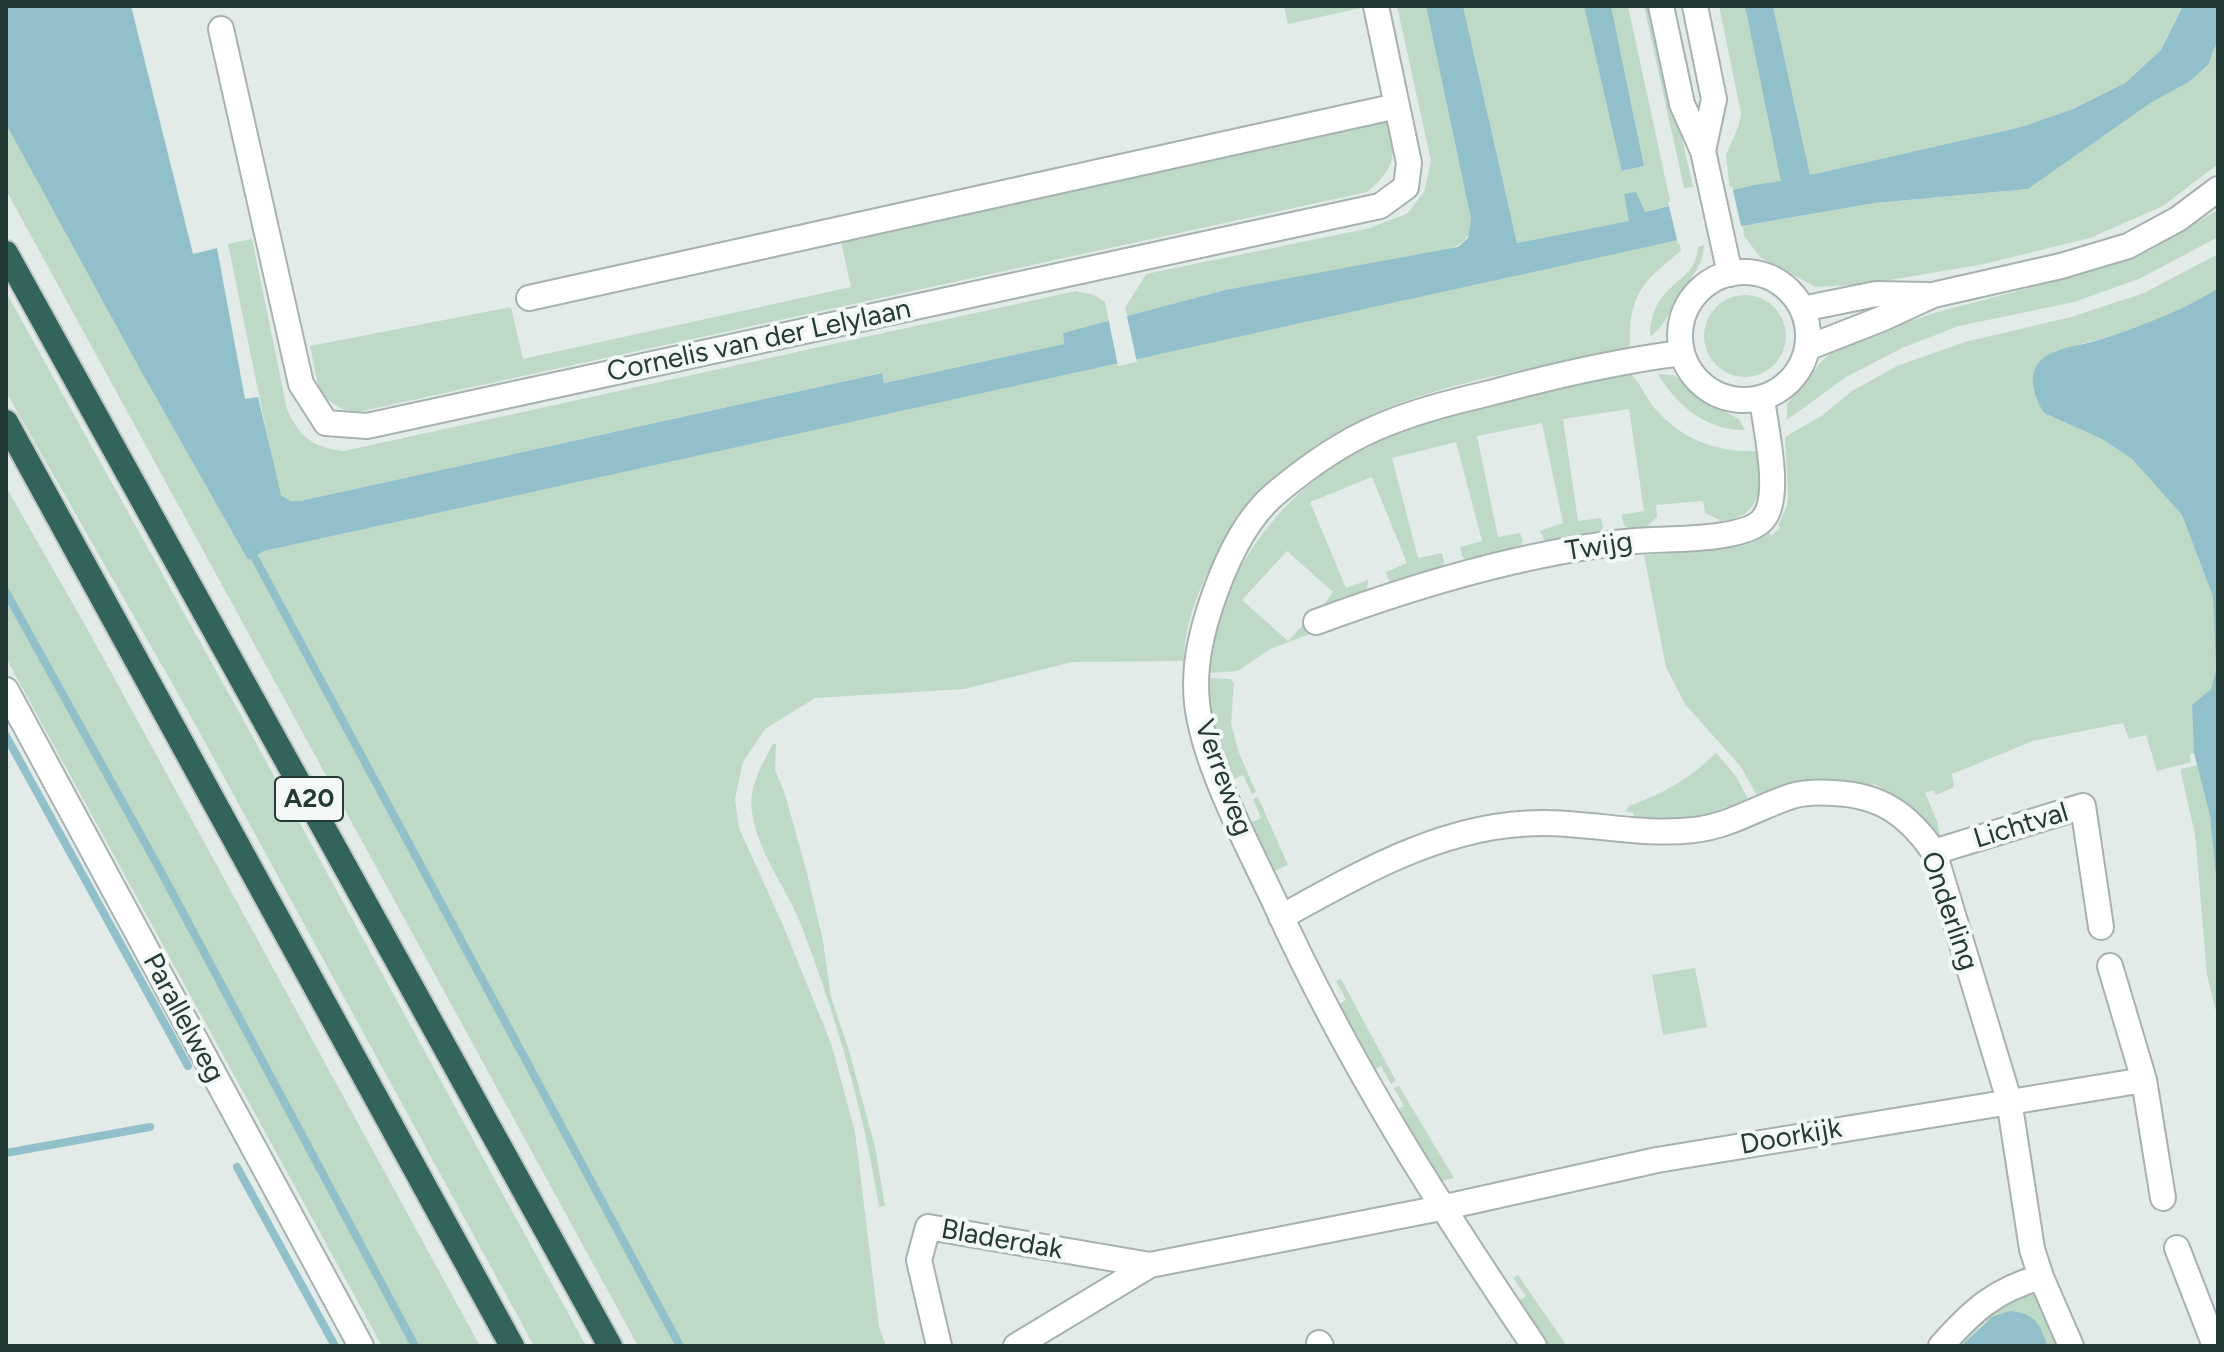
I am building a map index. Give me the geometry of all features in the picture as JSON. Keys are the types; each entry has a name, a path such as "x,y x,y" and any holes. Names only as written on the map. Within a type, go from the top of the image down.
{"highway":[{"name":"A20","path":"6,253 610,1346"},
{"path":"6,422 512,1346"}],"street":[{"name":"Cornelis van der Lelylaan","path":"221,29 301,384 326,423 367,426 1380,206 1406,187 1409,163 1376,6"},
{"path":"1661,6 1682,104 1703,151 1730,274"},
{"path":"1695,6 1714,99 1703,151"},
{"path":"529,298 1397,106"},
{"path":"1807,348 1933,295 2061,266 2128,246 2178,219 2218,189"},
{"path":"1752,273 1772,279 1790,291 1802,309 1808,328 1807,348 1801,367 1788,383 1762,398 1731,399 1712,392 1696,380 1682,353 1682,322 1689,303 1711,282 1730,274 1752,273"},
{"path":"1802,309 1876,294 1933,295"},
{"name":"Verreweg","path":"1534,1346 1441,1208 1331,1021 1236,821 1204,739 1197,704 1196,670 1207,614 1226,563 1248,525 1274,494 1340,448 1376,428 1437,406 1645,357 1682,353"},
{"name":"Twijg","path":"1316,622 1384,598 1537,558 1634,541 1735,533 1753,528 1765,518 1771,497 1772,477 1762,398"},
{"name":"Parallelweg","path":"6,690 361,1346"},
{"name":"Onderling","path":"1281,917 1413,849 1490,827 1542,823 1647,832 1698,830 1724,825 1805,792 1856,794 1876,800 1920,831 1934,852 2009,1100 2032,1249 2071,1346"},
{"name":"Lichtval","path":"1934,852 2083,806 2101,927"},
{"path":"2110,966 2144,1080 2163,1198"},
{"name":"Doorkijk","path":"1441,1208 1657,1160 2144,1080"},
{"name":"Bladerdak","path":"1016,1346 1150,1265 1441,1208"},
{"name":"Bladerdak","path":"939,1346 919,1260 928,1227 1150,1265"},
{"path":"2177,1248 2215,1346"},
{"path":"1941,1346 1967,1316 1991,1297 2041,1277"}],"green space":[{"path":"1284,6 1360,6 1361,8 1288,24"},
{"path":"1397,6 1426,6 1471,219 1466,238 1440,252 1225,290 1127,316 1125,308 1146,274 1370,228 1408,213 1424,192 1431,161"},
{"path":"1463,6 1584,6 1623,171 1644,166 1611,6 1628,6 1671,205 1644,212 1624,194 1630,221 1517,243"},
{"path":"1644,6 1652,6 1693,187 1684,188"},
{"path":"1719,6 1745,6 1782,181 1730,191 1726,155 1741,113"},
{"path":"1773,6 2183,6 2161,50 2125,83 2073,109 2021,127 1810,175"},
{"path":"2218,39 2218,164 2163,206 2090,238 1984,264 1866,284 1816,287 1761,258 1744,236 1743,226 1875,203 2028,189 2152,102 2189,82 2208,65"},
{"path":"1388,122 1393,153 1391,161 1383,176 1367,192 358,412 342,409 320,395 310,346 511,307 523,359 851,287 841,242"},
{"path":"6,124 248,560 264,551 1522,273 1679,240 1681,251 1656,272 1640,291 1632,315 1630,348 1502,374 1418,397 1339,431 1303,455 1272,484 1222,548 1195,603 1185,642 1184,661 1072,662 964,689 815,698 765,729 743,762 735,799 739,828 831,1043 855,1132 879,1327 886,1346 638,1346 6,190"},
{"path":"2218,210 2218,237 2139,279 2074,302 1959,326 1902,348 1846,377 1787,420 1787,404 1820,363 1841,344 1941,311 2075,276 2149,251"},
{"path":"252,239 287,409 302,434 316,444 344,451 1076,291 1094,295 1105,302 1109,321 1063,333 1064,344 883,383 881,373 291,501 281,495 278,488 228,244"},
{"path":"1704,245 1695,272 1663,323 1650,337 1652,318 1658,304 1690,270 1698,247"},
{"path":"2218,254 2218,288 2180,309 2139,326 2054,351 2033,389 2044,413 2102,439 2132,459 2182,515 2213,597 2216,670 2211,689 2192,705 2194,753 2190,754 2191,762 2157,771 2146,735 2129,739 2123,723 2033,741 1952,774 1954,787 1936,795 1933,790 1925,793 1937,821 1941,841 1882,794 1881,787 1874,784 1871,790 1760,801 1741,767 1685,704 1666,667 1644,555 1746,545 1769,533 1771,536 1780,528 1778,525 1787,506 1785,437 1823,415 1852,391 1897,366 1965,342 2071,317 2144,293"},
{"path":"6,292 586,1346 534,1346 189,713 6,392"},
{"path":"1745,295 1761,298 1774,307 1783,320 1786,336 1783,352 1774,365 1761,374 1745,377 1729,374 1716,365 1707,352 1704,336 1707,320 1716,307 1729,298"},
{"path":"1631,374 1652,405 1686,435 1712,446 1757,451 1760,486 1753,506 1746,513 1722,521 1705,513 1703,501 1656,505 1657,517 1643,530 1625,527 1621,515 1644,511 1629,409 1563,419 1578,521 1601,518 1603,527 1599,535 1546,543 1540,531 1563,523 1542,423 1477,436 1498,537 1520,533 1523,541 1520,549 1469,562 1462,556 1460,547 1482,541 1456,442 1392,458 1418,558 1442,553 1442,568 1395,583 1388,579 1386,572 1407,563 1372,477 1310,502 1346,588 1368,580 1367,592 1321,609 1333,592 1287,551 1242,600 1288,641 1304,624 1315,632 1270,649 1238,671 1208,673 1220,613 1246,558 1282,511 1322,474 1367,447 1416,426 1467,410"},
{"path":"1658,374 1674,375 1701,398 1739,419 1745,430 1718,426 1694,414 1674,396"},
{"path":"6,487 88,630 480,1346 382,1346 6,658"},
{"path":"1208,678 1230,679 1234,683 1231,724 1239,753 1256,792 1252,794 1243,775 1234,779 1224,754 1213,717"},
{"path":"773,744 776,744 775,770 785,794 823,941 831,997 875,1147 885,1206 879,1207 857,1101 827,998 797,915 755,828 752,794"},
{"path":"1716,753 1736,776 1751,805 1727,807 1706,820 1633,824 1634,813 1625,811 1629,806 1675,785"},
{"path":"2197,765 2210,816 2217,873 2218,1019 2207,975 2195,834 2181,773 2181,769"},
{"path":"1258,797 1288,865 1273,872 1252,822 1261,818 1253,799"},
{"path":"1695,968 1707,1027 1663,1035 1652,975"},
{"path":"1341,979 1396,1081 1391,1084 1381,1066 1372,1070 1337,1005 1346,1000 1336,981"},
{"path":"1399,1086 1454,1178 1437,1182 1395,1111 1404,1106 1394,1088"},
{"path":"1518,1275 1567,1346 1548,1346 1517,1302 1526,1296 1513,1278"},
{"path":"2025,1289 2035,1292 2062,1346 2048,1346 2041,1329 1986,1321 1961,1346 1954,1346 1973,1324"}],"water":[{"path":"6,6 131,6 193,254 217,248 245,399 258,397 281,495 291,501 882,373 884,383 1064,344 1063,333 1225,290 1458,247 1468,238 1471,219 1426,6 1463,6 1517,243 1629,221 1624,194 1636,192 1645,212 1781,181 1745,6 1773,6 1810,175 2021,127 2073,109 2125,83 2161,50 2183,6 2218,6 2218,39 2208,65 2189,82 2152,102 2028,189 1875,203 1742,226 264,551 248,560 6,124"},
{"path":"1584,6 1611,6 1644,166 1622,171"},
{"path":"2218,288 2218,895 2210,816 2194,753 2192,705 2211,689 2216,670 2213,597 2182,515 2132,459 2102,439 2044,413 2035,394 2033,373 2040,361 2053,352 2144,324"},
{"path":"2010,1311 2032,1318 2048,1346 1961,1346 1992,1317"}],"pier":[{"path":"1732,186 1742,230 1678,244 1668,202"},
{"path":"1126,312 1137,362 1118,366 1108,317"}],"waterway":[{"path":"250,549 680,1346"},
{"path":"6,592 159,868 415,1346"},
{"path":"6,736 188,1066"},
{"path":"6,1153 150,1127"},
{"path":"237,1167 335,1346"}]}
